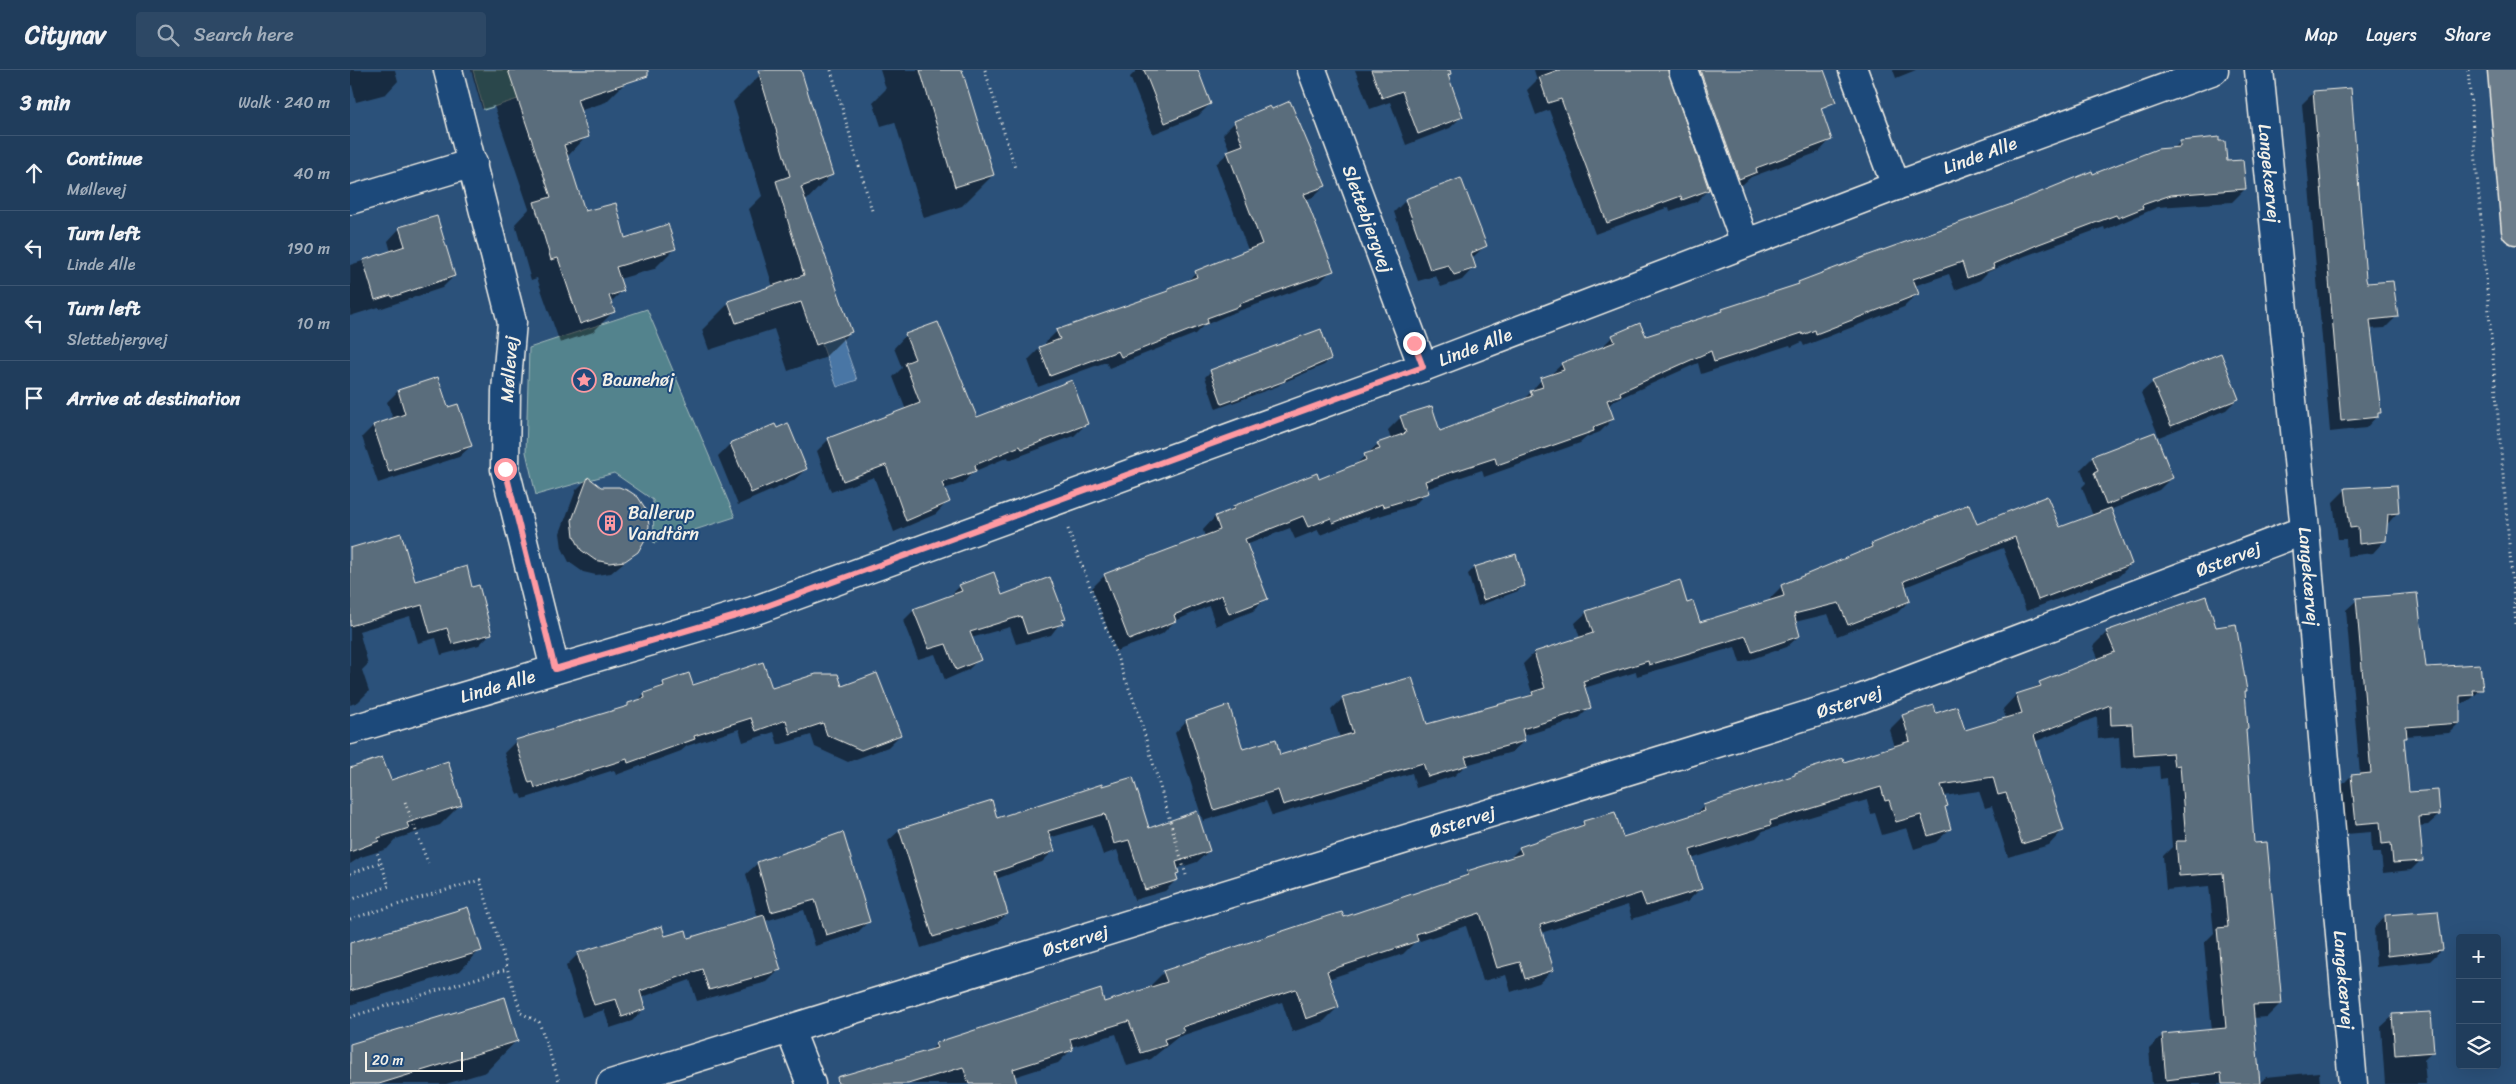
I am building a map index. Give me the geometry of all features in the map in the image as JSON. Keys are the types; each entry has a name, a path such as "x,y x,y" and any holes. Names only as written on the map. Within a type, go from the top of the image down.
{"main road":[{"path":"2502,70 2516,230"}],"street":[{"name":"Møllevej","path":"448,70 512,322 506,391 505,469 555,669"},
{"name":"Slettebjergvej","path":"1312,70 1423,367"},
{"path":"1683,70 1745,243"},
{"path":"1853,70 1896,186"},
{"name":"Linde Alle","path":"350,730 753,611 1423,367 1896,186 2214,70"},
{"name":"Langekærvej","path":"2259,70 2305,530 2353,1084"},
{"path":"350,200 473,163"},
{"name":"Østervej","path":"611,1084 1860,699 2305,530"},
{"path":"790,1030 811,1084"}],"path":[{"path":"831,70 873,214"},
{"path":"985,70 1015,168"},
{"path":"2468,70 2516,624"},
{"path":"1057,500 1138,712 1194,905"},
{"path":"405,802 428,863"},
{"path":"350,900 389,886 378,852"},
{"path":"350,874 381,862"},
{"path":"350,919 480,880 521,1013 539,1022 560,1084"},
{"path":"350,1017 507,970"}],"green space":[{"path":"473,70 607,70 484,110"},
{"path":"647,309 735,517 654,543 653,500 614,473 536,495 526,452 529,348"}],"water":[{"path":"840,332 857,380 837,387 820,339"}],"building":[{"path":"508,70 648,70 648,76 577,99 589,137 564,145 585,211 616,203 625,238 668,224 676,249 616,267 624,291 609,296 615,312 580,324 558,258 551,260 534,202 551,197"},
{"path":"758,70 801,70 833,175 801,187 852,332 816,345 801,302 736,323 728,301 804,275 776,181 790,176"},
{"path":"920,70 962,70 994,175 955,187"},
{"path":"1144,70 1198,70 1211,104 1165,123"},
{"path":"1371,70 1450,70 1451,74 1448,75 1463,117 1418,134 1402,91 1382,98"},
{"path":"1558,70 1668,70 1709,190 1682,200 1681,196 1607,223 1561,99 1548,103 1539,77"},
{"path":"1700,70 1824,70 1836,102 1821,108 1832,140 1756,168 1757,172 1739,179"},
{"path":"2351,88 2366,279 2367,283 2393,281 2398,317 2370,320 2381,413 2378,413 2378,417 2341,421 2313,91"},
{"path":"1290,101 1326,186 1304,194 1334,271 1239,304 1240,306 1207,318 1208,323 1121,357 1118,351 1050,376 1039,347 1060,339 1056,330 1168,291 1168,288 1197,277 1195,271 1262,244 1227,151 1243,145 1234,121 1270,106 1272,109"},
{"path":"2219,137 2219,141 2225,141 2227,161 2243,160 2246,189 2171,195 2142,205 2143,208 2118,218 2116,215 2039,244 1993,264 1994,268 1967,278 1962,262 1913,279 1919,294 1816,334 1815,330 1803,335 1802,333 1714,362 1711,351 1620,392 1621,395 1607,400 1614,419 1593,427 1594,431 1497,465 1495,458 1425,481 1429,493 1383,507 1382,504 1333,523 1331,518 1308,527 1303,516 1245,539 1268,599 1229,614 1222,595 1174,615 1176,621 1129,640 1104,574 1220,530 1215,516 1234,509 1233,506 1317,473 1319,479 1366,460 1364,454 1380,449 1377,443 1406,433 1400,416 1432,406 1440,431 1532,396 1530,391 1543,387 1540,378 1564,370 1561,363 1615,342 1612,335 1640,323 1646,336 1799,284 1798,282 2009,205 2092,171 2093,174 2157,149 2180,147 2180,141"},
{"path":"1461,178 1487,246 1471,253 1476,268 1454,275 1448,265 1430,270 1405,199"},
{"path":"437,216 455,276 392,297 391,295 375,300 363,260 405,246 399,227"},
{"path":"938,322 977,417 1072,380 1088,424 1022,449 1020,446 975,465 976,471 942,483 950,502 906,521 886,465 843,481 828,438 920,403 905,363 915,359 905,334"},
{"path":"1321,329 1331,359 1285,379 1285,381 1222,404 1210,370"},
{"path":"2221,353 2239,399 2171,426 2152,381"},
{"path":"438,377 448,407 458,404 472,446 389,472 373,425 405,414 398,390"},
{"path":"788,423 807,469 751,493 730,443 775,424 777,428"},
{"path":"2155,432 2173,478 2106,505 2094,473 2098,471 2092,456"},
{"name":"Ballerup Vandtårn","path":"588,477 601,487 619,487 629,491 638,497 647,511 649,526 647,536 638,552 625,561 609,563 595,560 581,550 574,536 572,520"},
{"path":"2397,485 2399,513 2388,514 2386,541 2359,544 2358,527 2350,528 2345,488"},
{"path":"2047,496 2060,527 2111,508 2132,564 2038,600 2015,537 1904,581 1910,601 1848,625 1839,603 1794,614 1800,636 1752,652 1746,636 1649,665 1648,661 1583,681 1591,708 1522,729 1525,741 1465,757 1468,765 1428,777 1423,763 1283,805 1278,790 1214,810 1186,720 1229,705 1243,749 1276,739 1280,755 1353,733 1342,697 1412,677 1427,724 1533,695 1532,692 1545,688 1534,652 1593,633 1586,611 1680,580 1687,603 1693,601 1700,622 1784,596 1781,585 1872,547 1871,544 1969,504 1977,524"},
{"path":"401,533 415,581 467,566 472,587 479,585 492,634 452,644 447,628 430,633 422,605 350,626 350,548"},
{"path":"1516,554 1525,586 1483,600 1474,567"},
{"path":"994,572 1002,595 1050,577 1066,619 1061,620 1063,624 1027,634 1021,616 970,632 981,660 956,670 946,644 929,649 913,609 962,591 959,585"},
{"path":"2417,593 2426,667 2480,664 2483,690 2473,690 2474,695 2460,696 2460,723 2406,727 2407,738 2404,738 2409,792 2438,790 2440,815 2419,817 2423,861 2393,863 2391,843 2382,844 2380,822 2356,824 2351,775 2371,773 2356,598"},
{"path":"2206,596 2216,627 2236,624 2247,691 2245,691 2248,729 2246,729 2254,843 2267,842 2282,1004 2253,1005 2260,1084 2222,1084 2221,1073 2166,1080 2162,1034 2226,1028 2217,928 2228,927 2223,873 2179,876 2176,841 2186,841 2180,765 2174,766 2172,753 2134,756 2132,724 2111,725 2110,705 2034,735 2064,831 2022,844 2006,793 1998,795 1993,777 1941,785 1948,806 1945,807 1951,829 1928,836 1921,815 1896,822 1889,800 1885,801 1881,787 1770,821 1771,825 1690,850 1702,889 1646,906 1641,893 1540,925 1554,970 1525,979 1520,962 1497,968 1480,913 1416,934 1418,941 1327,971 1339,1007 1306,1019 1296,989 1182,1027 1184,1032 1164,1039 1166,1045 1141,1053 1129,1021 1070,1039 1073,1050 1013,1069 1017,1084 969,1084 963,1067 908,1084 838,1084 837,1077 937,1048 935,1043 1101,989 1104,1002 1167,982 1163,971 1328,916 1342,912 1344,917 1468,875 1467,871 1522,854 1519,847 1584,825 1583,821 1615,812 1623,837 1705,811 1703,805 1795,775 1795,773 1843,758 1844,762 1910,741 1902,715 1934,705 1936,713 1957,706 1965,730 2022,713 2016,694 2041,686 2039,682 2115,652 2106,631"},
{"path":"763,662 772,688 816,674 838,674 842,686 877,673 901,735 861,750 827,735 823,723 790,734 786,720 756,731 751,718 694,736 695,739 628,763 627,759 535,788 533,782 529,783 515,740 628,706 628,703 645,698 644,693 664,686 663,682 689,673 693,685"},
{"path":"382,757 391,780 448,761 462,805 407,823 409,828 378,838 379,841 350,852 350,768"},
{"path":"1133,777 1149,828 1197,811 1210,851 1176,862 1179,873 1176,874 1178,880 1145,890 1129,840 1114,844 1105,814 1048,831 1055,851 995,872 1008,914 933,937 899,829 992,800 997,818 1102,784 1102,786"},
{"path":"843,832 870,922 826,935 815,900 771,912 757,862"},
{"path":"468,907 482,951 350,991 350,943"},
{"path":"2438,911 2443,950 2387,956 2385,915"},
{"path":"764,915 781,970 709,990 702,969 640,991 645,1009 622,1017 616,999 594,1005 577,953 662,926 665,936 686,930 688,938"},
{"path":"505,997 518,1041 379,1084 350,1084 350,1044"},
{"path":"2431,1012 2434,1052 2395,1055 2392,1014"}],"place":[{"name":"Baunehøj","path":"584,380"},
{"name":"Ballerup Vandtårn","path":"610,523"}],"route":[{"path":"505,469 555,669 753,611 1423,367 1414,343"}]}
